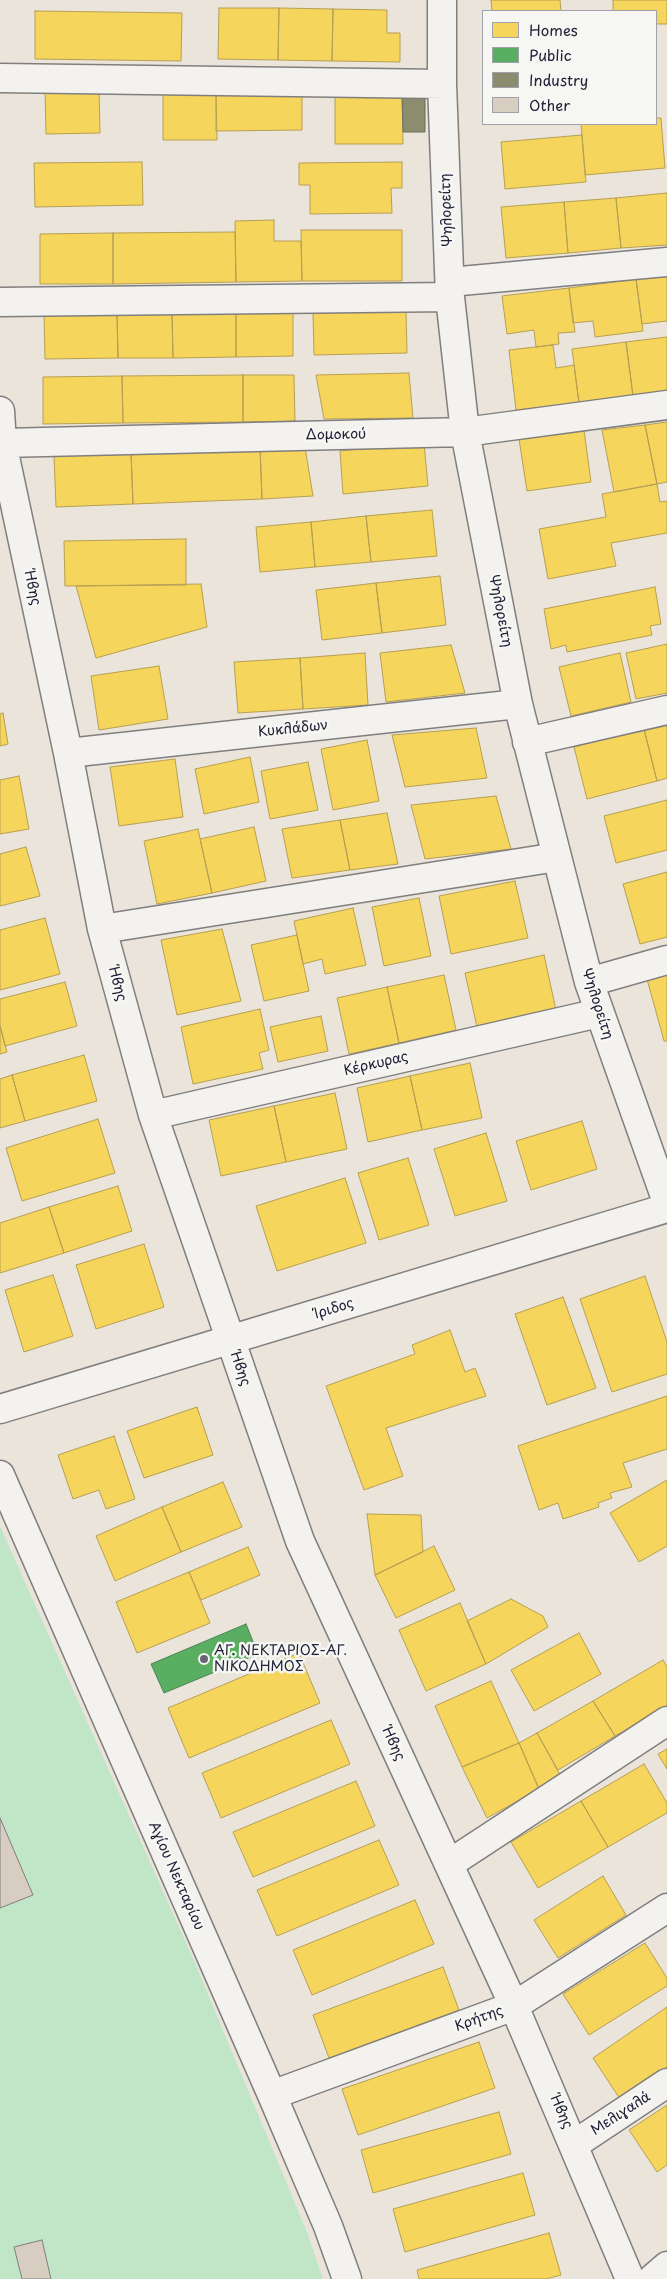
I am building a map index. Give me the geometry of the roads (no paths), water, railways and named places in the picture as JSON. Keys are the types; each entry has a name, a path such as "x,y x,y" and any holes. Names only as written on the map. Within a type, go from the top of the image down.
{"street":[{"name":"Ψηλορείτη","path":"442,0 442,84 450,289 465,432 518,704 589,982 667,1202"},
{"path":"0,78 442,84"},
{"path":"0,302 450,289 667,262"},
{"name":"Δομοκού","path":"2,443 465,432 667,405"},
{"name":"Ήβης","path":"0,411 2,443 68,753 102,929 153,1115 300,1541 514,2006 575,2144 630,2279"},
{"name":"Κυκλάδων","path":"68,753 518,704"},
{"path":"527,742 667,710"},
{"path":"102,929 557,857"},
{"path":"589,982 667,960"},
{"name":"Κέρκυρας","path":"153,1115 599,1013"},
{"name":"Ίριδος","path":"0,1409 667,1208"},
{"name":"Αγίου Νεκταρίου","path":"0,1475 272,2095 328,2226 347,2279"},
{"path":"449,1864 667,1722"},
{"name":"Κρήτης","path":"272,2095 514,2006 667,1908"},
{"name":"Μελιγαλά","path":"575,2144 667,2084"},
{"path":"652,2279 667,2266"}],"place":[{"name":"ΑΓ. ΝΕΚΤΑΡΙΟΣ-ΑΓ. ΝΙΚΟΔΗΜΟΣ","path":"204,1659"}]}
